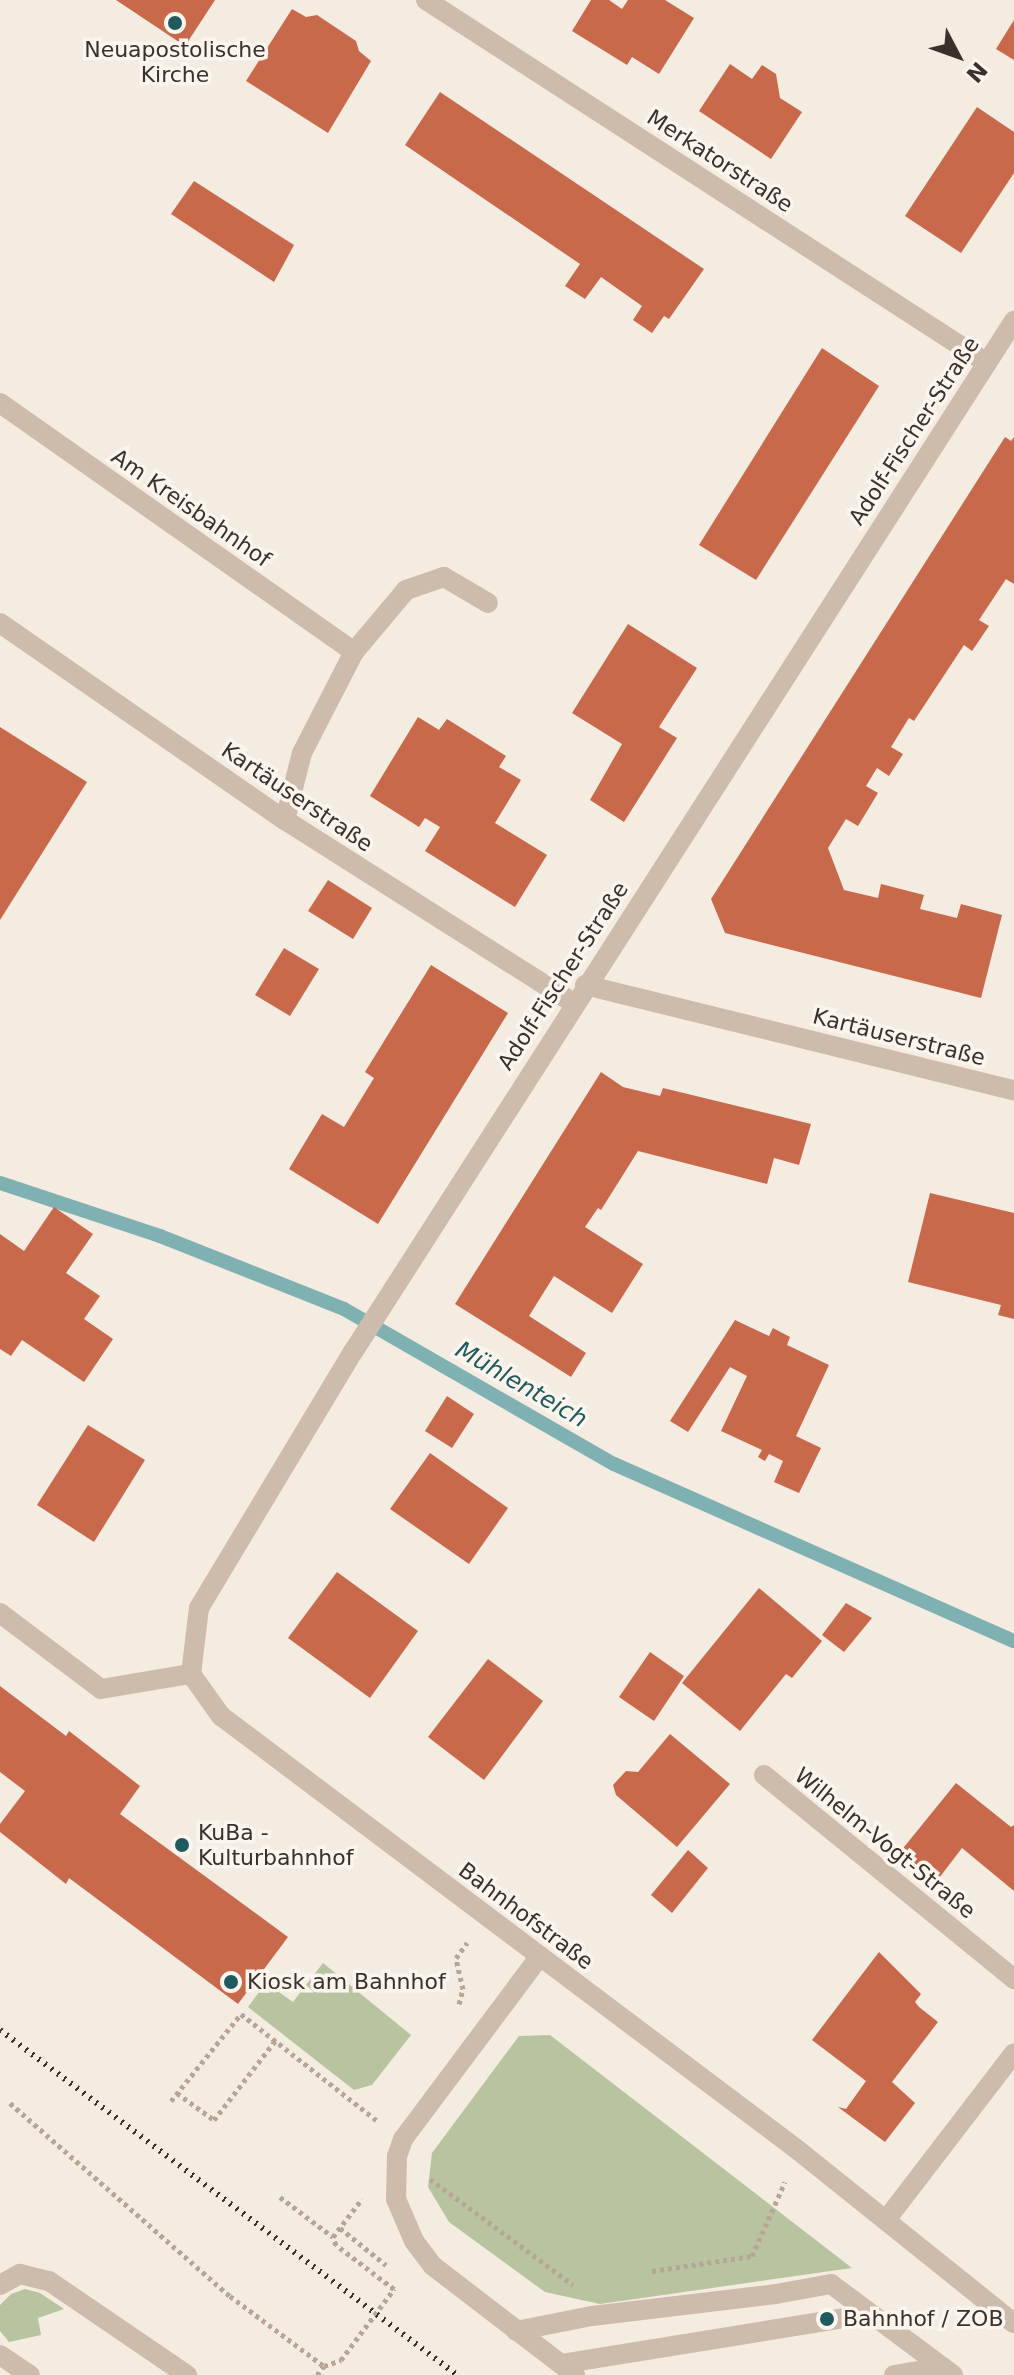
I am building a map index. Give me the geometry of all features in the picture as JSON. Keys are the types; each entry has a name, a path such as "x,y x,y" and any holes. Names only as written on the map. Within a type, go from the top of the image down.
{"street":[{"name":"Merkatorstraße","path":"426,0 987,363"},
{"name":"Adolf-Fischer-Straße","path":"191,1674 199,1608 353,1352 573,1003 1014,321"},
{"name":"Am Kreisbahnhof","path":"0,403 354,652"},
{"path":"285,820 302,753 354,652 406,590 444,577 488,603"},
{"name":"Kartäuserstraße","path":"0,623 285,820 573,1003"},
{"name":"Kartäuserstraße","path":"585,985 1014,1090"},
{"path":"0,1613 101,1689 191,1674"},
{"name":"Bahnhofstraße","path":"191,1674 221,1716 799,2151 1014,2323"},
{"name":"Wilhelm-Vogt-Straße","path":"764,1775 1014,1979"},
{"path":"540,1956 425,2107 403,2139 397,2156 396,2199 414,2241 433,2266 568,2370 870,2314"},
{"path":"886,2220 1014,2053"},
{"path":"0,2285 20,2274 49,2281 187,2375"},
{"path":"516,2331 592,2316 776,2294 831,2284 947,2371"},
{"path":"0,2355 30,2375"},
{"path":"894,2375 947,2371"}],"path":[{"path":"455,2020 463,1989 456,1958 486,1916"},
{"path":"171,2101 241,2014 378,2122 386,2111"},
{"path":"177,2093 214,2120 275,2041"},
{"path":"10,2103 230,2296 324,2366"},
{"path":"647,2272 752,2256 799,2151"},
{"path":"397,2156 571,2283 592,2316"},
{"path":"333,2237 366,2194"},
{"path":"280,2197 394,2289 341,2360 324,2366 317,2375"},
{"path":"571,2283 586,2281"}],"green space":[{"path":"323,1963 411,2035 372,2085 354,2090 248,2007 266,1983 293,2002"},
{"path":"550,2035 852,2268 600,2304 545,2292 449,2222 428,2187 432,2153 519,2036"},
{"path":"25,2289 40,2293 64,2309 38,2318 41,2335 9,2342 0,2331 0,2305 11,2294"}],"building":[{"name":"Neuapostolische Kirche","path":"116,0 215,0 185,46"},
{"path":"591,0 609,0 622,9 628,0 665,0 694,18 659,74 632,57 627,65 572,31"},
{"path":"292,9 306,17 317,15 356,41 359,51 371,61 328,133 246,81"},
{"path":"1014,20 1014,60 996,49"},
{"path":"730,64 752,79 762,65 776,74 780,98 802,112 771,159 699,111"},
{"path":"440,92 704,269 669,319 664,316 652,333 633,320 642,306 601,277 585,299 565,286 580,264 405,145"},
{"path":"977,107 1014,132 1014,173 961,253 905,216"},
{"path":"194,181 294,245 274,282 171,214"},
{"path":"822,348 879,386 756,580 699,545"},
{"path":"1005,437 1011,441 1014,437 1014,584 1006,579 979,620 989,626 972,651 964,645 914,721 909,718 891,747 903,754 889,776 877,768 866,786 878,793 858,826 846,819 828,848 844,890 878,898 881,884 924,895 920,909 957,918 961,904 1002,915 981,998 725,933 711,899"},
{"path":"628,624 697,668 659,727 677,738 624,822 590,800 622,744 572,713"},
{"path":"418,717 439,730 447,719 506,756 499,767 521,780 495,823 547,855 515,907 425,851 440,827 425,818 419,827 370,796"},
{"path":"0,727 87,782 0,920"},
{"path":"328,880 372,908 353,939 308,911"},
{"path":"284,948 319,969 290,1016 255,995"},
{"path":"431,965 508,1013 378,1224 289,1169 322,1114 344,1127 374,1078 365,1072"},
{"path":"601,1072 623,1087 660,1096 663,1088 811,1124 799,1165 774,1158 767,1184 638,1151 601,1210 598,1208 585,1227 643,1264 612,1313 554,1276 529,1316 586,1353 571,1377 455,1304"},
{"path":"930,1193 1014,1213 1014,1319 998,1315 1001,1305 908,1282"},
{"path":"54,1207 93,1234 66,1273 100,1296 84,1319 113,1339 84,1382 22,1340 11,1356 0,1349 0,1234 24,1251"},
{"path":"735,1320 769,1336 773,1328 790,1337 787,1345 829,1365 796,1436 821,1448 799,1493 774,1482 783,1461 769,1454 765,1461 758,1457 762,1450 721,1431 747,1376 730,1367 688,1432 670,1421"},
{"path":"447,1396 474,1414 452,1448 425,1431"},
{"path":"88,1425 145,1460 94,1542 37,1505"},
{"path":"430,1453 508,1508 469,1564 390,1509"},
{"path":"337,1572 418,1631 370,1698 288,1638"},
{"path":"759,1588 822,1641 792,1678 786,1674 740,1731 682,1683"},
{"path":"846,1603 872,1618 844,1652 822,1635"},
{"path":"650,1652 684,1676 654,1721 619,1697"},
{"path":"488,1659 543,1701 484,1780 428,1737"},
{"name":"KuBa - Kulturbahnhof","path":"0,1686 66,1736 69,1731 140,1786 120,1814 288,1937 238,2004 69,1878 66,1884 0,1832 0,1824 25,1791 0,1772"},
{"path":"670,1734 730,1784 677,1847 616,1795 613,1785 626,1771 638,1772"},
{"path":"956,1783 1011,1827 1014,1825 1014,1891 962,1848 936,1882 900,1852"},
{"path":"688,1850 708,1868 672,1913 651,1895"},
{"path":"879,1952 921,1994 915,2002 938,2022 892,2082 915,2103 885,2142 838,2107 846,2109 866,2081 812,2040"}],"waterway":[{"name":"Mühlenteich","path":"0,1183 160,1236 344,1309 614,1464 1014,1641"}],"railway":[{"path":"0,2030 457,2375"}],"place":[{"name":"Neuapostolische Kirche","path":"175,23"},
{"name":"KuBa - Kulturbahnhof","path":"182,1845"},
{"name":"Kiosk am Bahnhof","path":"231,1982"},
{"name":"Bahnhof / ZOB","path":"827,2319"}]}
